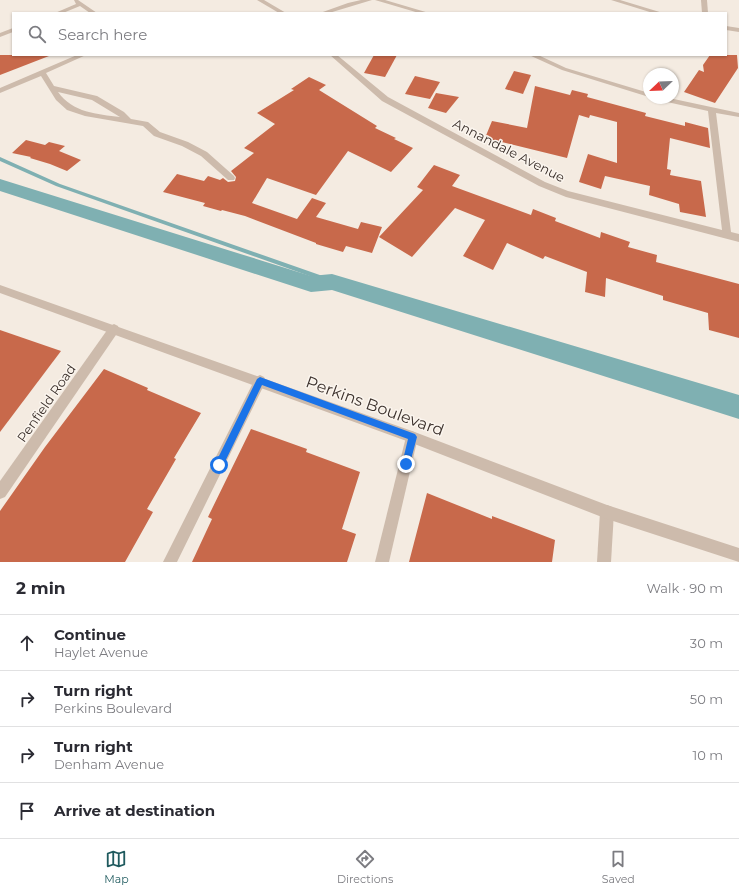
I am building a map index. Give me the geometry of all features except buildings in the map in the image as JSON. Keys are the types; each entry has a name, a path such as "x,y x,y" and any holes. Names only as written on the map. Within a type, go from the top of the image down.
{"street":[{"path":"75,0 93,12"},
{"path":"261,0 270,0"},
{"path":"261,0 281,12"},
{"path":"326,12 350,4 369,0"},
{"path":"378,0 422,12"},
{"path":"614,0 656,12"},
{"path":"704,0 705,12"},
{"path":"61,12 82,4"},
{"path":"727,28 739,30"},
{"path":"0,35 12,30"},
{"path":"0,90 81,56"},
{"name":"Annandale Avenue","path":"334,56 385,99 542,184 566,194 739,238"},
{"path":"534,56 571,71 643,93"},
{"path":"42,72 59,98 70,108 85,114 145,124 157,134 185,144 204,154 231,178"},
{"path":"52,88 94,98 121,114 130,122"},
{"path":"679,103 739,115"},
{"path":"712,110 727,235"},
{"name":"Perkins Boulevard","path":"0,289 260,381 412,437 607,512 739,556"},
{"name":"Penfield Road","path":"0,492 114,329"},
{"path":"170,562 260,381"},
{"path":"382,562 412,437"},
{"path":"604,562 607,512"}],"waterway":[{"path":"0,159 58,185 332,282"},
{"path":"0,185 311,284 332,282 739,407"}],"route":[{"path":"219,465 260,381 412,437 406,464"}]}
